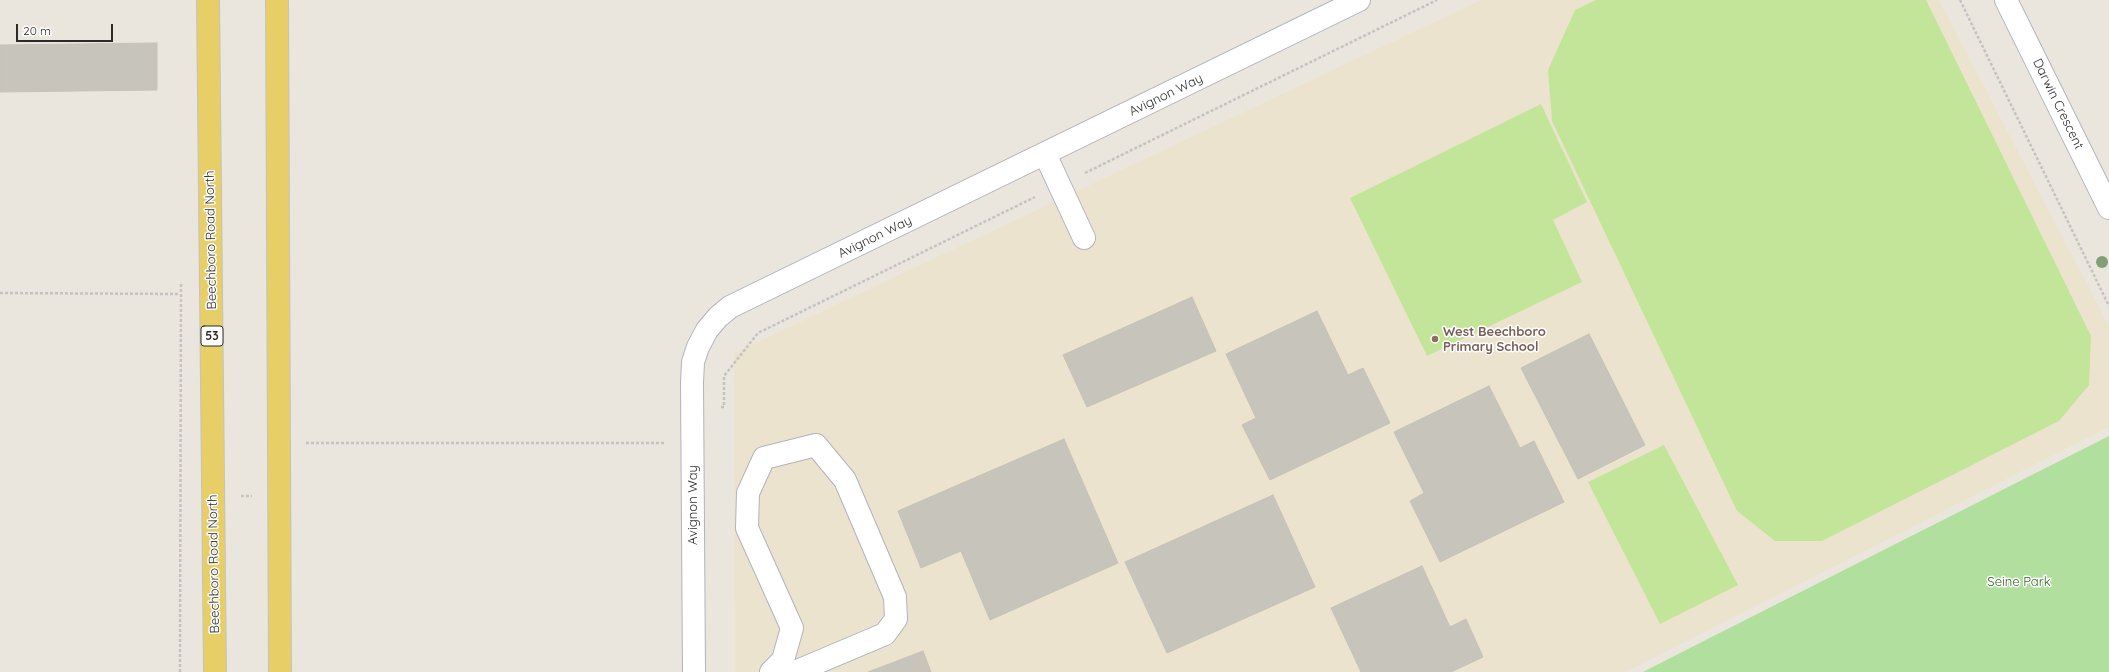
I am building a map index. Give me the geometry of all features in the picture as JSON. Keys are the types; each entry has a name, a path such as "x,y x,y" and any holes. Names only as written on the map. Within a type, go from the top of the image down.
{"main road":[{"name":"Beechboro Road North","path":"208,0 215,672"},
{"path":"277,0 278,670"}],"street":[{"name":"Avignon Way","path":"694,672 693,362 698,347 707,330 722,314 730,307 1359,0"},
{"name":"Darwin Crescent","path":"2006,0 2109,208"},
{"path":"1046,154 1084,238"},
{"path":"771,672 783,660 792,628 747,528 748,493 764,458 816,446 845,480 895,597 896,619 885,634 796,672"}],"path":[{"path":"1960,0 2109,306"},
{"path":"0,293 180,294 180,672"},
{"path":"302,443 693,443"}],"shaded area":[{"name":"West Beechboro Primary School","path":"1481,0 1939,0 2109,326 2109,427 1626,672 735,672 734,353"}],"green space":[{"path":"1596,0 1926,0 2091,336 2089,385 2059,421 1822,541 1775,541 1737,511 1552,121 1548,70 1575,10"},
{"path":"1541,104 1587,202 1553,220 1582,282 1427,356 1350,198"},
{"name":"Seine Park","path":"2109,436 2109,672 1643,672 1684,651"},
{"path":"1664,445 1738,585 1660,624 1588,482"}],"building":[{"path":"157,43 157,90 0,92 0,45"},
{"path":"1192,297 1216,351 1087,407 1063,355"},
{"path":"1317,311 1348,375 1363,368 1390,423 1270,480 1242,425 1256,418 1226,354"},
{"path":"1589,334 1645,445 1578,479 1521,368"},
{"path":"1489,386 1520,448 1534,441 1564,502 1440,562 1410,501 1424,493 1394,432"},
{"path":"1064,439 1118,563 990,620 961,551 921,568 898,511"},
{"path":"1273,495 1315,587 1167,653 1125,562"},
{"path":"1422,566 1450,627 1466,619 1483,657 1451,672 1361,672 1331,608"},
{"path":"923,651 931,672 868,672"}],"place":[{"name":"West Beechboro Primary School","path":"1435,339"}]}
